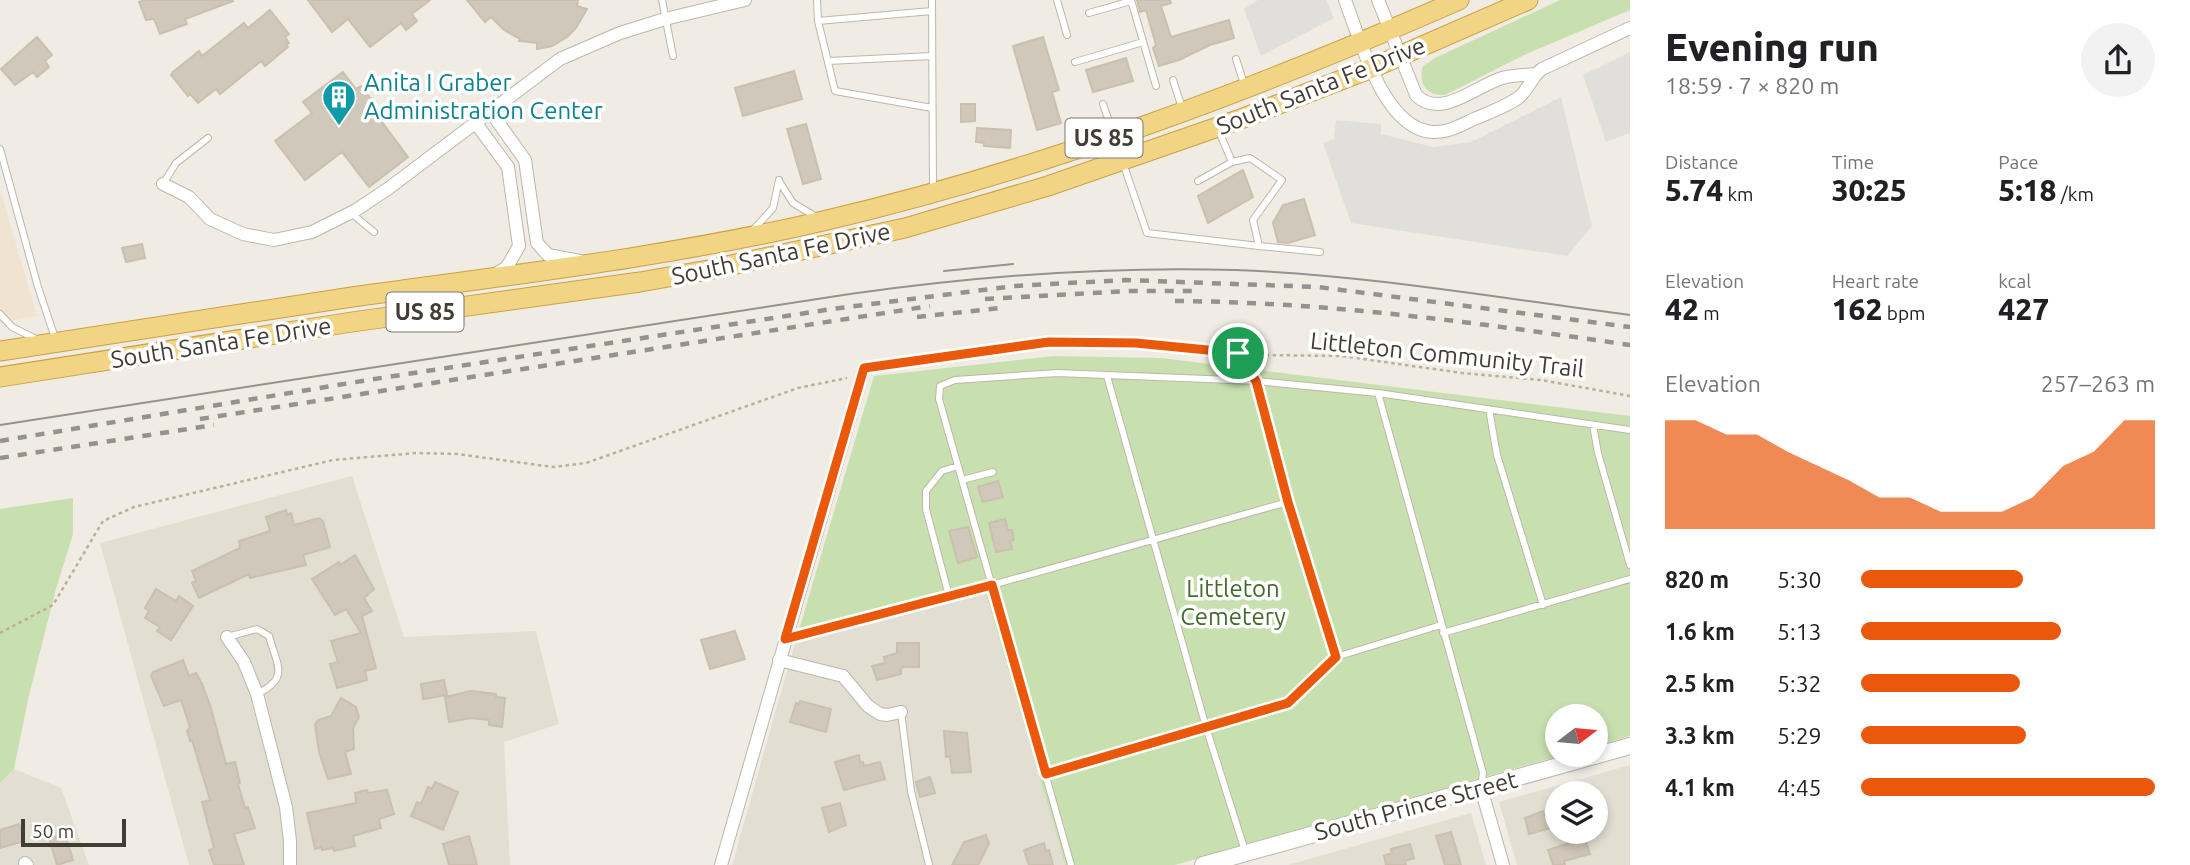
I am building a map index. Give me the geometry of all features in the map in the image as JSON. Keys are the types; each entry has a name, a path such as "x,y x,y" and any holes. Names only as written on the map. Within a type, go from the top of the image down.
{"highway":[{"name":"South Santa Fe Drive","path":"0,351 594,264 823,221 1006,171 1114,135 1361,43 1459,0"},
{"name":"South Santa Fe Drive","path":"0,377 339,324 640,282 905,228 1014,197 1218,127 1372,68 1528,0"}],"street":[{"path":"163,184 189,197 210,219 243,234 274,240 312,232 351,213 389,188 560,59 620,33 727,2 745,0"},
{"path":"1345,0 1372,68 1397,115 1420,130 1443,132 1520,97 1536,74"},
{"path":"1378,0 1416,95 1423,102 1433,105 1445,104 1504,77 1536,74 1630,27"},
{"path":"490,111 525,160 537,243 548,255 594,264"},
{"path":"475,122 508,167 519,246 507,267 487,279"},
{"path":"721,865 864,368"},
{"path":"227,637 244,662 257,694 286,807 290,841 289,865"},
{"path":"779,660 844,677 868,706 880,714 901,712"},
{"name":"South Prince Street","path":"1203,865 1630,746"},
{"path":"1481,788 1503,865"}],"lane":[{"path":"662,0 673,55"},
{"path":"817,0 818,20 835,91 932,108"},
{"path":"932,0 933,192"},
{"path":"1057,0 1067,35"},
{"path":"1089,13 1131,0 1156,86"},
{"path":"818,20 932,11"},
{"path":"1075,62 1143,42"},
{"path":"828,61 932,56"},
{"path":"1236,59 1245,88"},
{"path":"1173,80 1183,111"},
{"path":"1103,104 1114,135"},
{"path":"1218,127 1232,162"},
{"path":"163,184 176,163 208,138"},
{"path":"0,149 51,343"},
{"path":"1198,181 1232,162 1250,158 1282,180 1253,220 1259,246"},
{"path":"1122,161 1147,233 1320,251"},
{"path":"747,237 773,208 779,180 793,203 823,221"},
{"path":"351,213 374,232"},
{"path":"0,314 12,327 51,343"},
{"path":"1071,865 939,399 940,386 955,380 1057,373 1256,381 1378,393 1630,430"},
{"path":"1107,376 1206,727 1246,853"},
{"path":"1256,381 1288,502 1336,657"},
{"path":"1378,393 1483,774 1481,788"},
{"path":"1489,409 1497,455 1544,605"},
{"path":"1593,425 1598,453 1630,565"},
{"path":"949,596 926,509 926,491 942,471 958,466"},
{"path":"962,481 993,472"},
{"path":"785,639 992,585 1288,502"},
{"path":"1443,633 1630,579"},
{"path":"1046,774 1288,703 1336,657 1441,625"},
{"path":"227,637 257,629 268,636 279,672 278,681 257,694"},
{"path":"901,712 911,791 929,865"}],"path":[{"name":"Littleton Community Trail","path":"0,634 53,605 103,521 134,507 333,460 416,453 457,454 553,467 586,463 798,388 846,379 864,368 1049,342 1136,343 1238,353 1342,356 1462,373 1541,380 1630,396"},
{"path":"1238,353 1256,381"}],"shaded area":[{"path":"1258,0 1326,0 1334,18 1261,56 1244,9"},
{"path":"1630,52 1630,133 1606,142 1583,75"},
{"path":"1561,97 1592,226 1567,256 1351,223 1323,143 1334,139 1336,120 1381,124 1381,134 1433,147 1471,142"},
{"path":"0,189 37,316 0,323"},
{"path":"352,476 404,637 536,631 559,724 504,742 510,865 189,865 100,543"},
{"path":"985,591 1065,865 732,865 796,640"},
{"path":"1630,765 1630,865 1517,865 1499,802 1545,789 1545,844 1608,844 1608,781 1573,781"},
{"path":"14,769 61,788 89,865 0,865 0,783"},
{"path":"1471,813 1486,865 1288,865"}],"green space":[{"path":"1560,0 1630,0 1630,10 1524,55 1445,95 1438,95 1425,88 1423,66"},
{"name":"Littleton Cemetery","path":"1054,356 1161,358 1630,416 1630,736 1608,742 1608,704 1545,704 1545,760 1175,865 1065,865 985,591 796,640 874,376"},
{"path":"73,498 73,534 29,695 14,769 0,783 0,509"}],"building":[{"path":"308,0 430,0 412,14 417,21 406,30 401,23 370,47 348,19 332,32"},
{"path":"467,0 578,0 577,6 587,9 567,37 552,46 537,49 537,43 519,41 520,39 504,30 491,17 485,22"},
{"path":"1137,0 1170,0 1171,3 1161,6 1171,37 1229,20 1234,38 1159,66 1146,10 1140,12"},
{"path":"233,1 185,19 187,24 160,34 154,19 146,20 139,2"},
{"path":"270,10 289,34 285,37 289,43 286,45 288,47 265,66 261,61 220,94 216,89 198,103 190,94 188,96 171,75 173,72 199,51 202,56 244,23 248,28"},
{"path":"37,37 52,55 45,61 49,67 37,77 33,72 15,85 1,69"},
{"path":"1043,37 1059,90 1052,92 1061,123 1037,130 1013,46"},
{"path":"1126,58 1133,81 1093,92 1086,70"},
{"path":"794,71 802,99 743,116 735,88"},
{"name":"Anita I Graber Administration Center","path":"343,72 356,89 361,86 380,111 376,114 408,157 369,187 342,152 305,180 275,141 312,113 303,102"},
{"path":"961,104 975,104 975,121 961,122"},
{"path":"806,124 821,179 803,184 787,129"},
{"path":"977,128 1011,130 1010,148 984,146 984,143 976,142"},
{"path":"1243,170 1253,197 1208,223 1198,196"},
{"path":"1304,199 1315,235 1288,243 1278,242 1273,223 1283,205"},
{"path":"142,244 145,258 126,262 122,248"},
{"path":"998,481 1003,497 983,502 978,487"},
{"path":"286,510 287,515 291,513 294,525 319,518 323,521 330,547 303,555 306,565 250,578 249,574 199,598 192,583 196,581 192,571 240,548 239,541 270,531 266,517"},
{"path":"1005,519 1008,530 1012,530 1012,549 996,552 989,523"},
{"path":"968,527 977,557 958,563 949,531"},
{"path":"355,555 374,589 364,598 372,611 362,616 376,668 365,671 367,680 337,688 330,664 338,662 331,641 361,633 346,609 335,615 312,579"},
{"path":"156,589 176,601 179,596 193,606 171,640 157,631 160,627 145,618 149,611 145,608"},
{"path":"735,631 745,659 710,669 701,640"},
{"path":"897,643 919,643 919,667 903,667 901,674 877,680 872,666 885,663 884,657 897,653"},
{"path":"183,660 189,676 196,673 202,684 226,764 235,762 245,808 248,807 255,828 234,834 244,865 214,865 209,850 214,848 202,802 210,800 187,731 190,727 181,700 164,706 151,676 153,672"},
{"path":"444,680 447,695 423,699 421,684"},
{"path":"471,691 496,694 496,697 505,698 502,727 489,725 489,720 471,718 449,722 445,697"},
{"path":"341,698 356,707 359,717 353,728 354,749 345,752 351,774 328,779 319,752 315,725 318,720 331,716"},
{"path":"800,701 831,709 826,732 790,722 796,703 799,704"},
{"path":"944,731 967,733 971,772 952,773 950,756 946,757"},
{"path":"859,755 860,763 863,762 864,766 880,762 885,779 844,790 835,762"},
{"path":"930,777 935,793 920,797 916,782"},
{"path":"435,782 458,792 443,830 411,816 417,802 421,804 428,787 432,789"},
{"path":"367,790 368,793 387,790 394,814 379,819 381,828 353,836 355,846 334,851 333,848 315,849 307,813 356,803 355,793"},
{"path":"840,803 846,825 829,832 822,808"},
{"path":"1543,811 1545,830 1529,834 1525,818"},
{"path":"19,824 24,841 0,848 0,830"},
{"path":"1451,832 1461,865 1445,865 1436,836"},
{"path":"65,834 73,860 57,865 49,838"},
{"path":"986,835 989,844 978,865 952,865 964,842"},
{"path":"469,836 477,865 449,865 443,844"},
{"path":"1044,843 1053,865 1029,865 1024,850"},
{"path":"1410,844 1414,858 1405,861 1406,865 1386,865 1384,856 1392,853 1391,849"},
{"path":"1566,844 1587,844 1590,854 1564,861 1565,865 1553,865 1548,850"}],"tram line":[{"path":"944,271 1013,264"},
{"path":"0,425 850,294 1042,274 1187,269 1285,273 1433,288 1630,315"}],"railway":[{"path":"0,441 368,380 832,309 1015,286 1125,280 1318,287 1630,327"},
{"path":"985,299 1129,291 1192,291"},
{"path":"1175,301 1346,310 1630,345"},
{"path":"200,419 930,306"},
{"path":"917,317 1000,308"},
{"path":"0,458 214,425"}],"place":[{"name":"Anita I Graber Administration Center","path":"339,127"}],"route":[{"path":"1049,342 1136,343 1238,353 1256,381 1288,502 1336,657 1288,703 1046,774 992,585 785,639 864,368 1049,342"}]}
